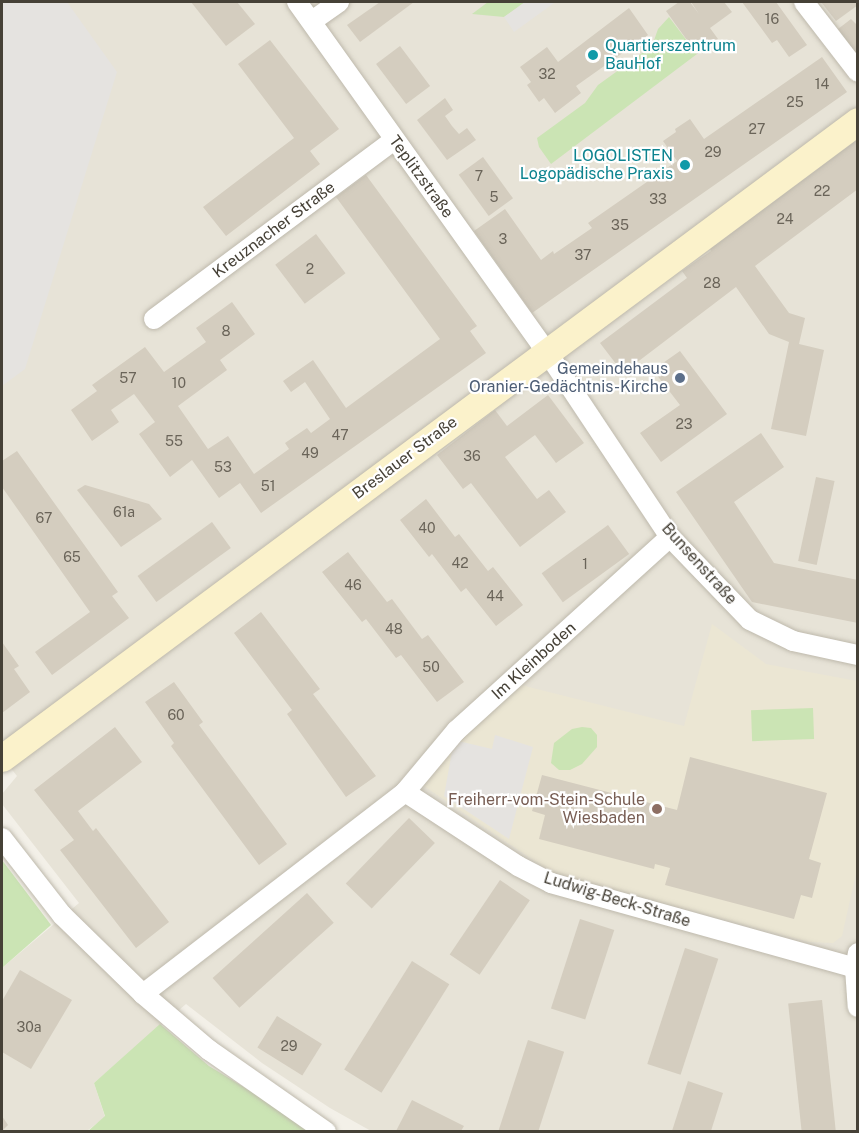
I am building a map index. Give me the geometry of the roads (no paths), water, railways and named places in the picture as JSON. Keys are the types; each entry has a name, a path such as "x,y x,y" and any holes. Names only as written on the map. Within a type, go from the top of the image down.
{"street":[{"name":"Teplitzstraße","path":"297,2 547,352"},
{"path":"312,21 339,2"},
{"path":"804,2 858,72"},
{"name":"Breslauer Straße","path":"4,755 858,121"},
{"name":"Kreuznacher Straße","path":"154,319 394,140"},
{"name":"Bunsenstraße","path":"547,352 670,537 750,620 793,641 858,654"},
{"name":"Im Kleinboden","path":"405,792 456,731 670,537"},
{"path":"143,994 405,792"},
{"name":"Ludwig-Beck-Straße","path":"405,792 518,866 551,883 856,961"},
{"path":"2,838 62,915 143,994 209,1050 279,1101 326,1131"},
{"path":"856,961 858,1007"}],"place":[{"name":"Quartierszentrum BauHof","path":"593,55"},
{"name":"LOGOLISTEN Logopädische Praxis","path":"685,165"},
{"name":"Gemeindehaus Oranier-Gedächtnis-Kirche","path":"680,378"},
{"name":"Freiherr-vom-Stein-Schule Wiesbaden","path":"657,809"}]}
